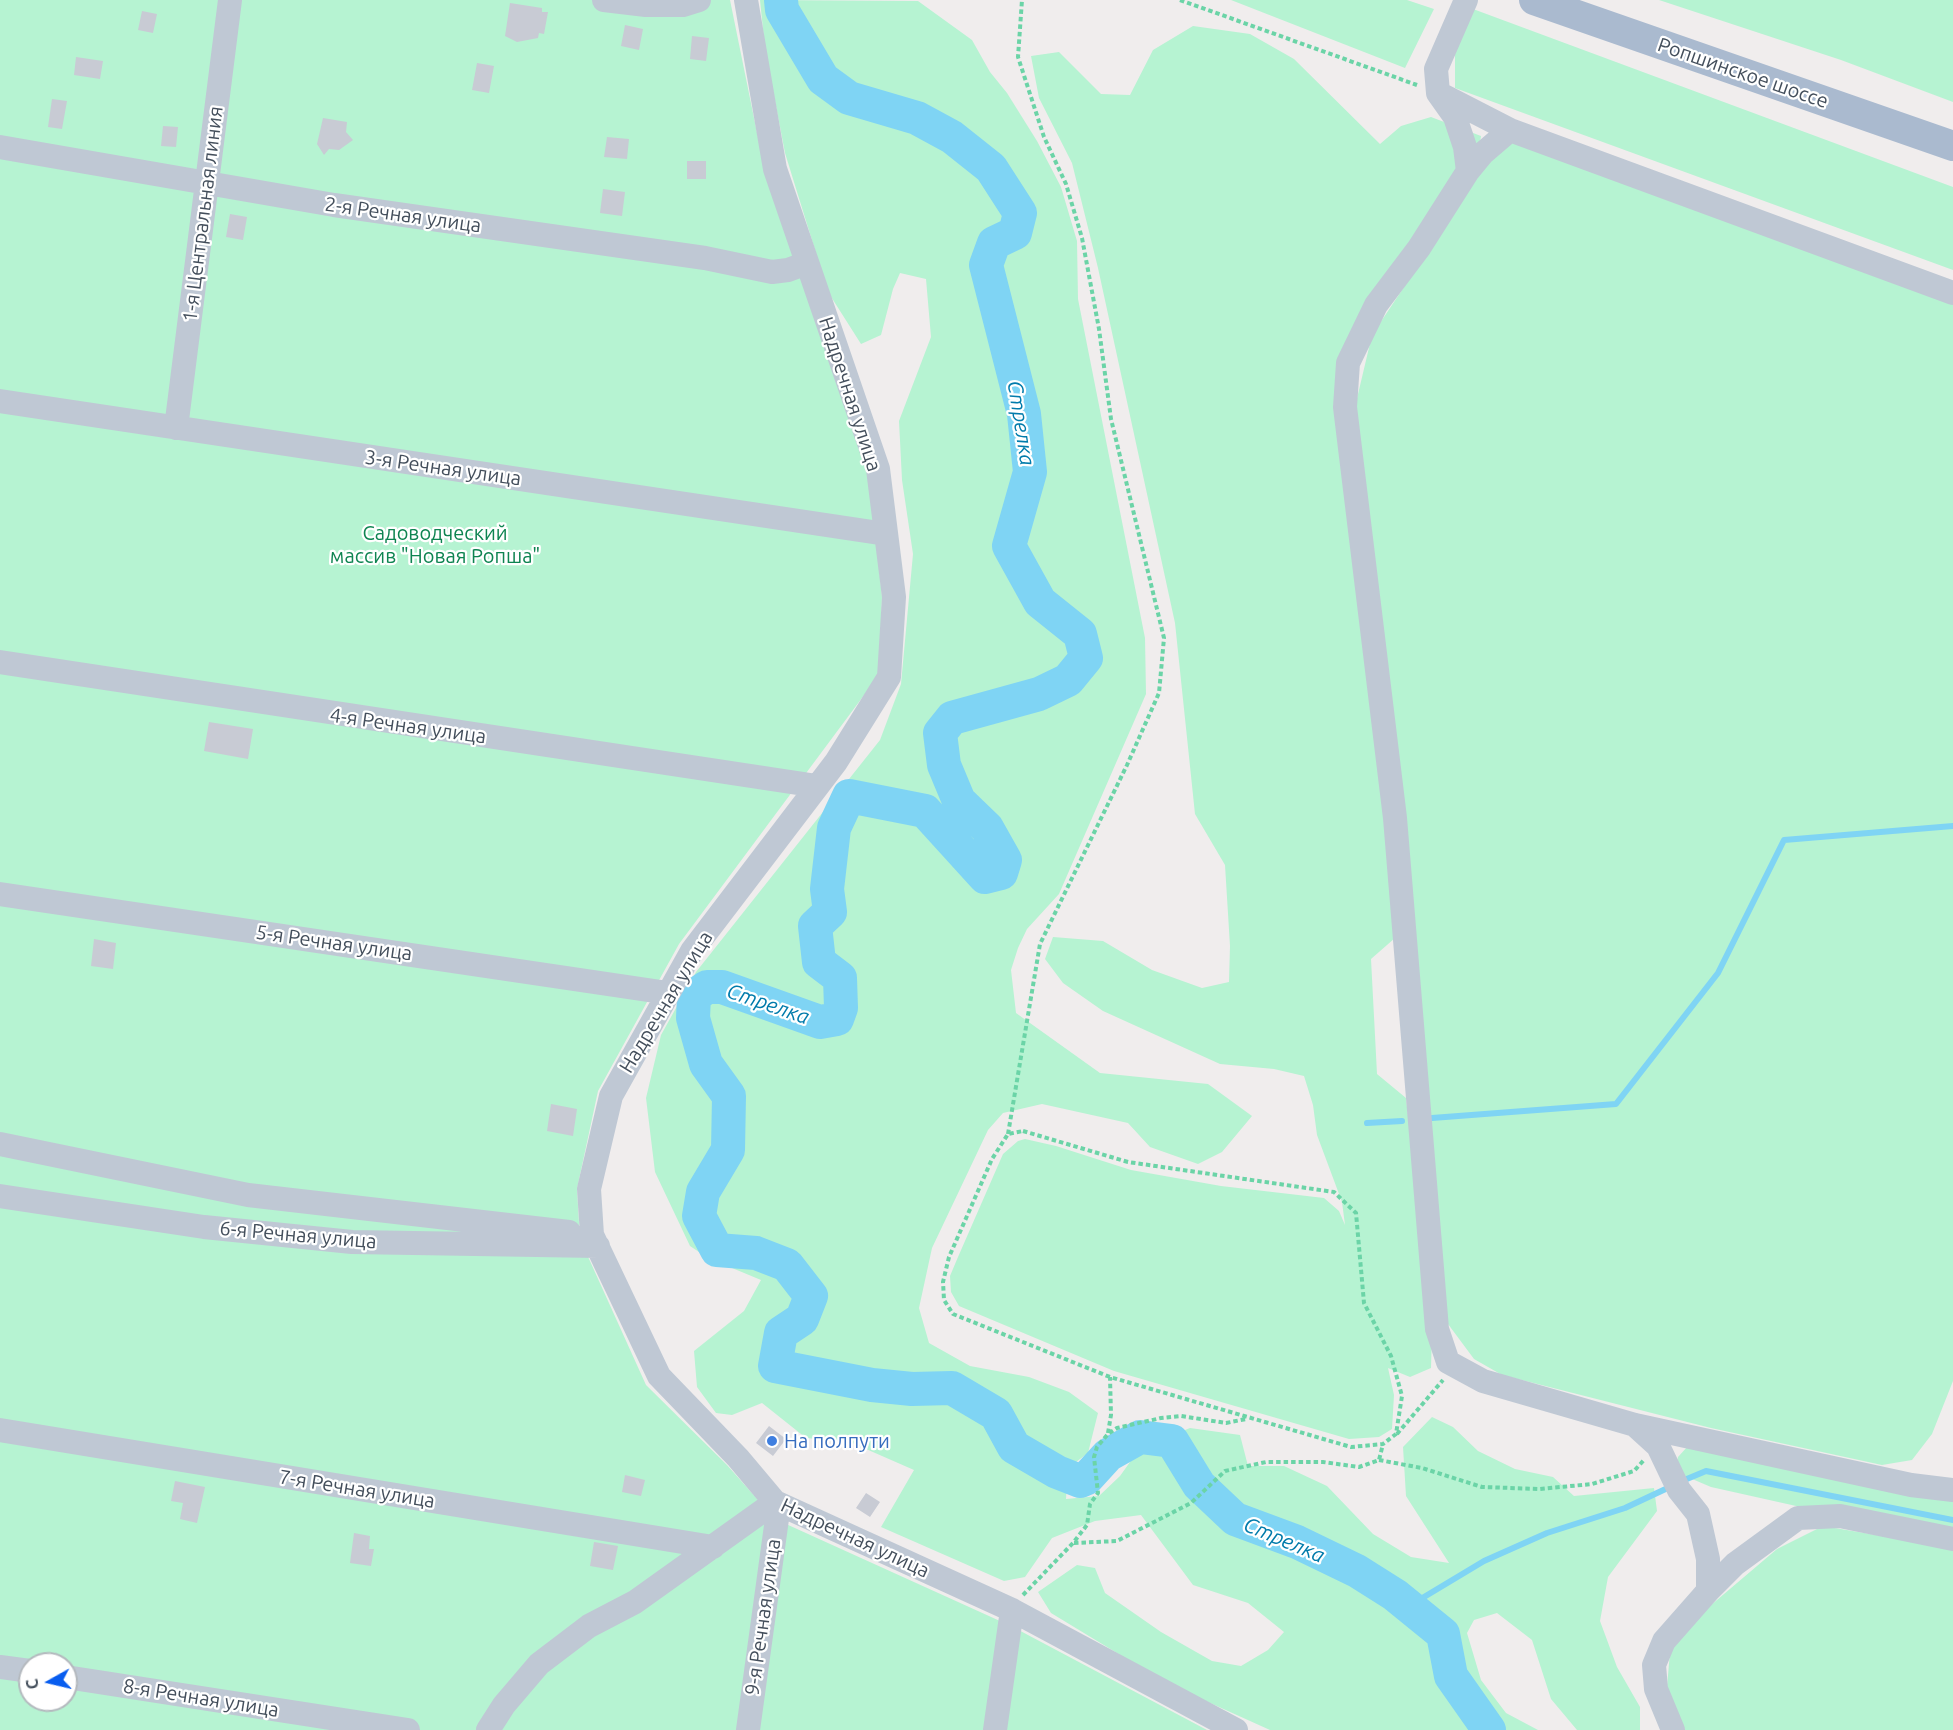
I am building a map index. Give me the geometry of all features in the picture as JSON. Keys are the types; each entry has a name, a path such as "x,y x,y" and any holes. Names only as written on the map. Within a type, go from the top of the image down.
{"main road":[{"name":"Ропшинское шоссе","path":"1534,0 1953,146"}],"street":[{"name":"1-я Центральная линия","path":"176,428 230,0"},
{"path":"604,0 683,5 699,0"},
{"name":"Надречная улица","path":"746,0 775,169 878,469 894,597 889,677 836,762 692,951 611,1096 589,1189 595,1240 659,1376 738,1458 777,1503 1012,1610 1236,1730"},
{"path":"1466,0 1437,69 1438,93 1455,117 1465,147 1468,171"},
{"path":"1438,93 1510,130 1953,293"},
{"path":"1510,130 1482,154 1468,171 1419,248 1376,305 1348,363 1345,407 1395,818 1437,1329 1448,1362 1483,1381 1635,1425 1911,1485 1953,1490"},
{"name":"2-я Речная улица","path":"0,147 334,205 705,258 772,272 807,263"},
{"name":"3-я Речная улица","path":"0,401 886,534"},
{"name":"4-я Речная улица","path":"0,662 817,786"},
{"name":"5-я Речная улица","path":"0,894 668,993"},
{"name":"6-я Речная улица","path":"0,1144 249,1195 595,1240"},
{"name":"6-я Речная улица","path":"0,1196 204,1227 352,1242 595,1240"},
{"path":"1635,1425 1658,1446 1676,1483 1698,1514 1708,1559 1708,1591"},
{"name":"7-я Речная улица","path":"0,1430 713,1547"},
{"path":"488,1730 504,1705 539,1664 589,1626 635,1602 777,1503"},
{"name":"9-я Речная улица","path":"748,1730 777,1503"},
{"path":"1673,1730 1656,1689 1654,1665 1664,1641 1735,1564 1798,1518 1840,1516 1953,1539"},
{"path":"995,1730 1012,1610"},
{"path":"0,1667 18,1669"},
{"name":"8-я Речная улица","path":"78,1679 408,1730"}],"path":[{"path":"1023,0 1018,57 1044,137 1066,184 1082,238 1099,329 1110,419 1164,638 1159,693 1127,765 1040,944 1008,1134 992,1159 949,1257 943,1282 944,1299 953,1314 1110,1377 1248,1419 1351,1447 1383,1444 1396,1434 1455,1366"},
{"path":"1180,0 1438,93"},
{"path":"1008,1134 1023,1131 1128,1162 1334,1192 1356,1213 1364,1302 1391,1356 1402,1396 1396,1434"},
{"path":"1108,1434 1111,1415 1110,1377"},
{"path":"1012,1610 1024,1593 1073,1544 1087,1525 1090,1504 1098,1493 1094,1457 1097,1447 1108,1434 1117,1428 1161,1418 1181,1416 1226,1424 1248,1419"},
{"path":"1379,1460 1383,1444"},
{"path":"1073,1544 1117,1541 1191,1503 1226,1471 1266,1462 1323,1462 1359,1467 1379,1460 1422,1468 1482,1487 1540,1489 1592,1484 1634,1471 1658,1446"}],"green space":[{"name":"Садоводческий массив \"Новая Ропша\"","path":"0,0 730,0 765,172 869,470 882,597 879,675 679,944 598,1091 577,1189 580,1239 646,1385 727,1465 775,1519 1011,1626 1207,1730 0,1730"},
{"path":"760,0 918,1 972,40 990,72 1007,93 1037,141 1061,187 1077,241 1078,299 1145,638 1146,694 1059,894 1027,929 1018,948 1011,970 1016,1013 1100,1073 1208,1084 1252,1116 1222,1152 1198,1164 1150,1147 1128,1123 1042,1104 1003,1113 988,1130 932,1248 919,1308 929,1343 970,1366 1029,1377 1069,1392 1098,1413 1088,1453 1068,1468 1066,1499 1099,1496 1120,1476 1140,1448 1190,1428 1240,1435 1248,1466 1284,1466 1327,1486 1373,1534 1411,1557 1449,1563 1406,1496 1403,1447 1432,1417 1453,1427 1478,1451 1515,1469 1553,1477 1574,1496 1654,1488 1657,1511 1608,1577 1600,1621 1617,1667 1640,1707 1640,1730 1577,1730 1551,1699 1532,1640 1497,1613 1474,1620 1467,1633 1481,1680 1506,1713 1538,1730 1270,1730 1168,1684 1051,1613 1038,1592 1077,1565 1095,1568 1105,1593 1161,1632 1212,1661 1241,1666 1268,1650 1284,1632 1248,1603 1193,1585 1141,1515 1095,1521 1052,1538 1025,1577 1004,1581 881,1527 914,1470 850,1442 806,1438 762,1403 732,1415 716,1413 697,1387 694,1351 744,1311 761,1280 708,1258 690,1246 655,1172 646,1098 661,1035 696,972 880,740 901,684 913,554 902,480 899,421 931,337 926,279 900,273 893,289 881,335 861,344 828,292 785,153 765,49"},
{"path":"1231,0 1407,0 1434,9 1405,68"},
{"path":"1659,0 1953,0 1953,102 1841,60"},
{"path":"1473,9 1953,187 1953,270 1455,88 1455,54"},
{"path":"1193,26 1250,34 1294,59 1380,144 1401,126 1431,117 1481,136 1474,181 1489,159 1510,141 1953,301 1953,1381 1932,1434 1912,1460 1882,1465 1711,1428 1502,1375 1474,1359 1448,1324 1354,411 1372,335 1414,272 1343,362 1390,815 1395,938 1371,959 1377,1074 1406,1098 1432,1331 1431,1368 1410,1377 1388,1368 1394,1395 1392,1429 1379,1437 1349,1439 1114,1371 959,1306 951,1292 950,1276 1003,1154 1018,1141 1025,1139 1056,1146 1131,1170 1221,1186 1324,1198 1339,1211 1345,1225 1342,1202 1317,1135 1313,1105 1304,1076 1274,1069 1220,1064 1103,1011 1063,983 1045,959 1053,937 1103,941 1152,970 1202,988 1229,982 1230,946 1225,865 1195,814 1175,623 1098,268 1072,163 1039,98 1031,56 1059,52 1101,94 1130,95 1153,50"},
{"path":"1688,1446 1953,1499 1953,1541 1711,1487 1678,1473 1676,1467 1678,1457"},
{"path":"1823,1526 1953,1548 1953,1730 1685,1730 1667,1687 1670,1652 1704,1611 1777,1549"}],"building":[{"path":"510,3 542,8 542,12 548,12 544,34 539,33 538,38 517,42 505,36"},
{"path":"142,11 157,14 153,33 138,30"},
{"path":"625,25 643,29 639,50 621,46"},
{"path":"692,36 709,38 706,61 690,59"},
{"path":"76,57 103,61 100,79 74,75"},
{"path":"477,63 494,66 489,93 472,90"},
{"path":"52,99 67,101 62,129 48,127"},
{"path":"323,118 347,122 346,132 353,140 339,150 329,149 324,155 317,144"},
{"path":"163,126 178,127 176,147 161,146"},
{"path":"607,137 629,139 627,159 604,157"},
{"path":"687,161 706,161 706,179 687,179"},
{"path":"603,189 625,192 622,216 600,213"},
{"path":"230,214 247,217 243,240 226,237"},
{"path":"209,722 253,729 248,759 204,751"},
{"path":"94,939 116,943 113,969 91,966"},
{"path":"551,1104 577,1109 573,1136 547,1131"},
{"path":"769,1426 786,1439 773,1456 756,1443"},
{"path":"625,1475 645,1480 641,1496 622,1492"},
{"path":"175,1481 205,1487 197,1523 180,1519 183,1503 171,1501"},
{"path":"866,1493 880,1502 870,1517 856,1508"},
{"path":"354,1533 370,1536 369,1549 374,1549 371,1566 350,1563"},
{"path":"594,1542 618,1546 613,1570 590,1566"}],"waterway":[{"name":"Стрелка","path":"781,0 782,10 823,79 849,98 917,118 952,137 991,168 1020,213 1015,233 994,243 986,265 1024,414 1030,472 1009,546 1040,602 1080,634 1086,658 1068,680 1039,694 952,718 940,733 944,765 959,801 987,828 1005,860 1001,873 985,877 925,811 849,796 834,828 827,889 830,912 815,926 819,962 840,978 841,1008 837,1019 820,1022 722,987 707,987 694,996 693,1018 706,1064 729,1096 728,1150 703,1192 699,1216 717,1250 756,1253 787,1265 811,1296 802,1319 781,1333 775,1366 872,1385 912,1389 952,1388 996,1414 1014,1447 1057,1472 1080,1481 1087,1478 1108,1455 1140,1437 1172,1441 1199,1485 1235,1519 1297,1542 1357,1571 1395,1595 1443,1634 1451,1676 1489,1730"},
{"path":"1432,1118 1616,1104 1718,973 1784,840 1953,826"},
{"path":"1367,1123 1402,1121"},
{"path":"1682,1481 1706,1471 1953,1520"},
{"path":"1409,1606 1484,1561 1547,1533 1625,1508 1672,1486"}],"place":[{"name":"На полпути","path":"772,1441"}]}
